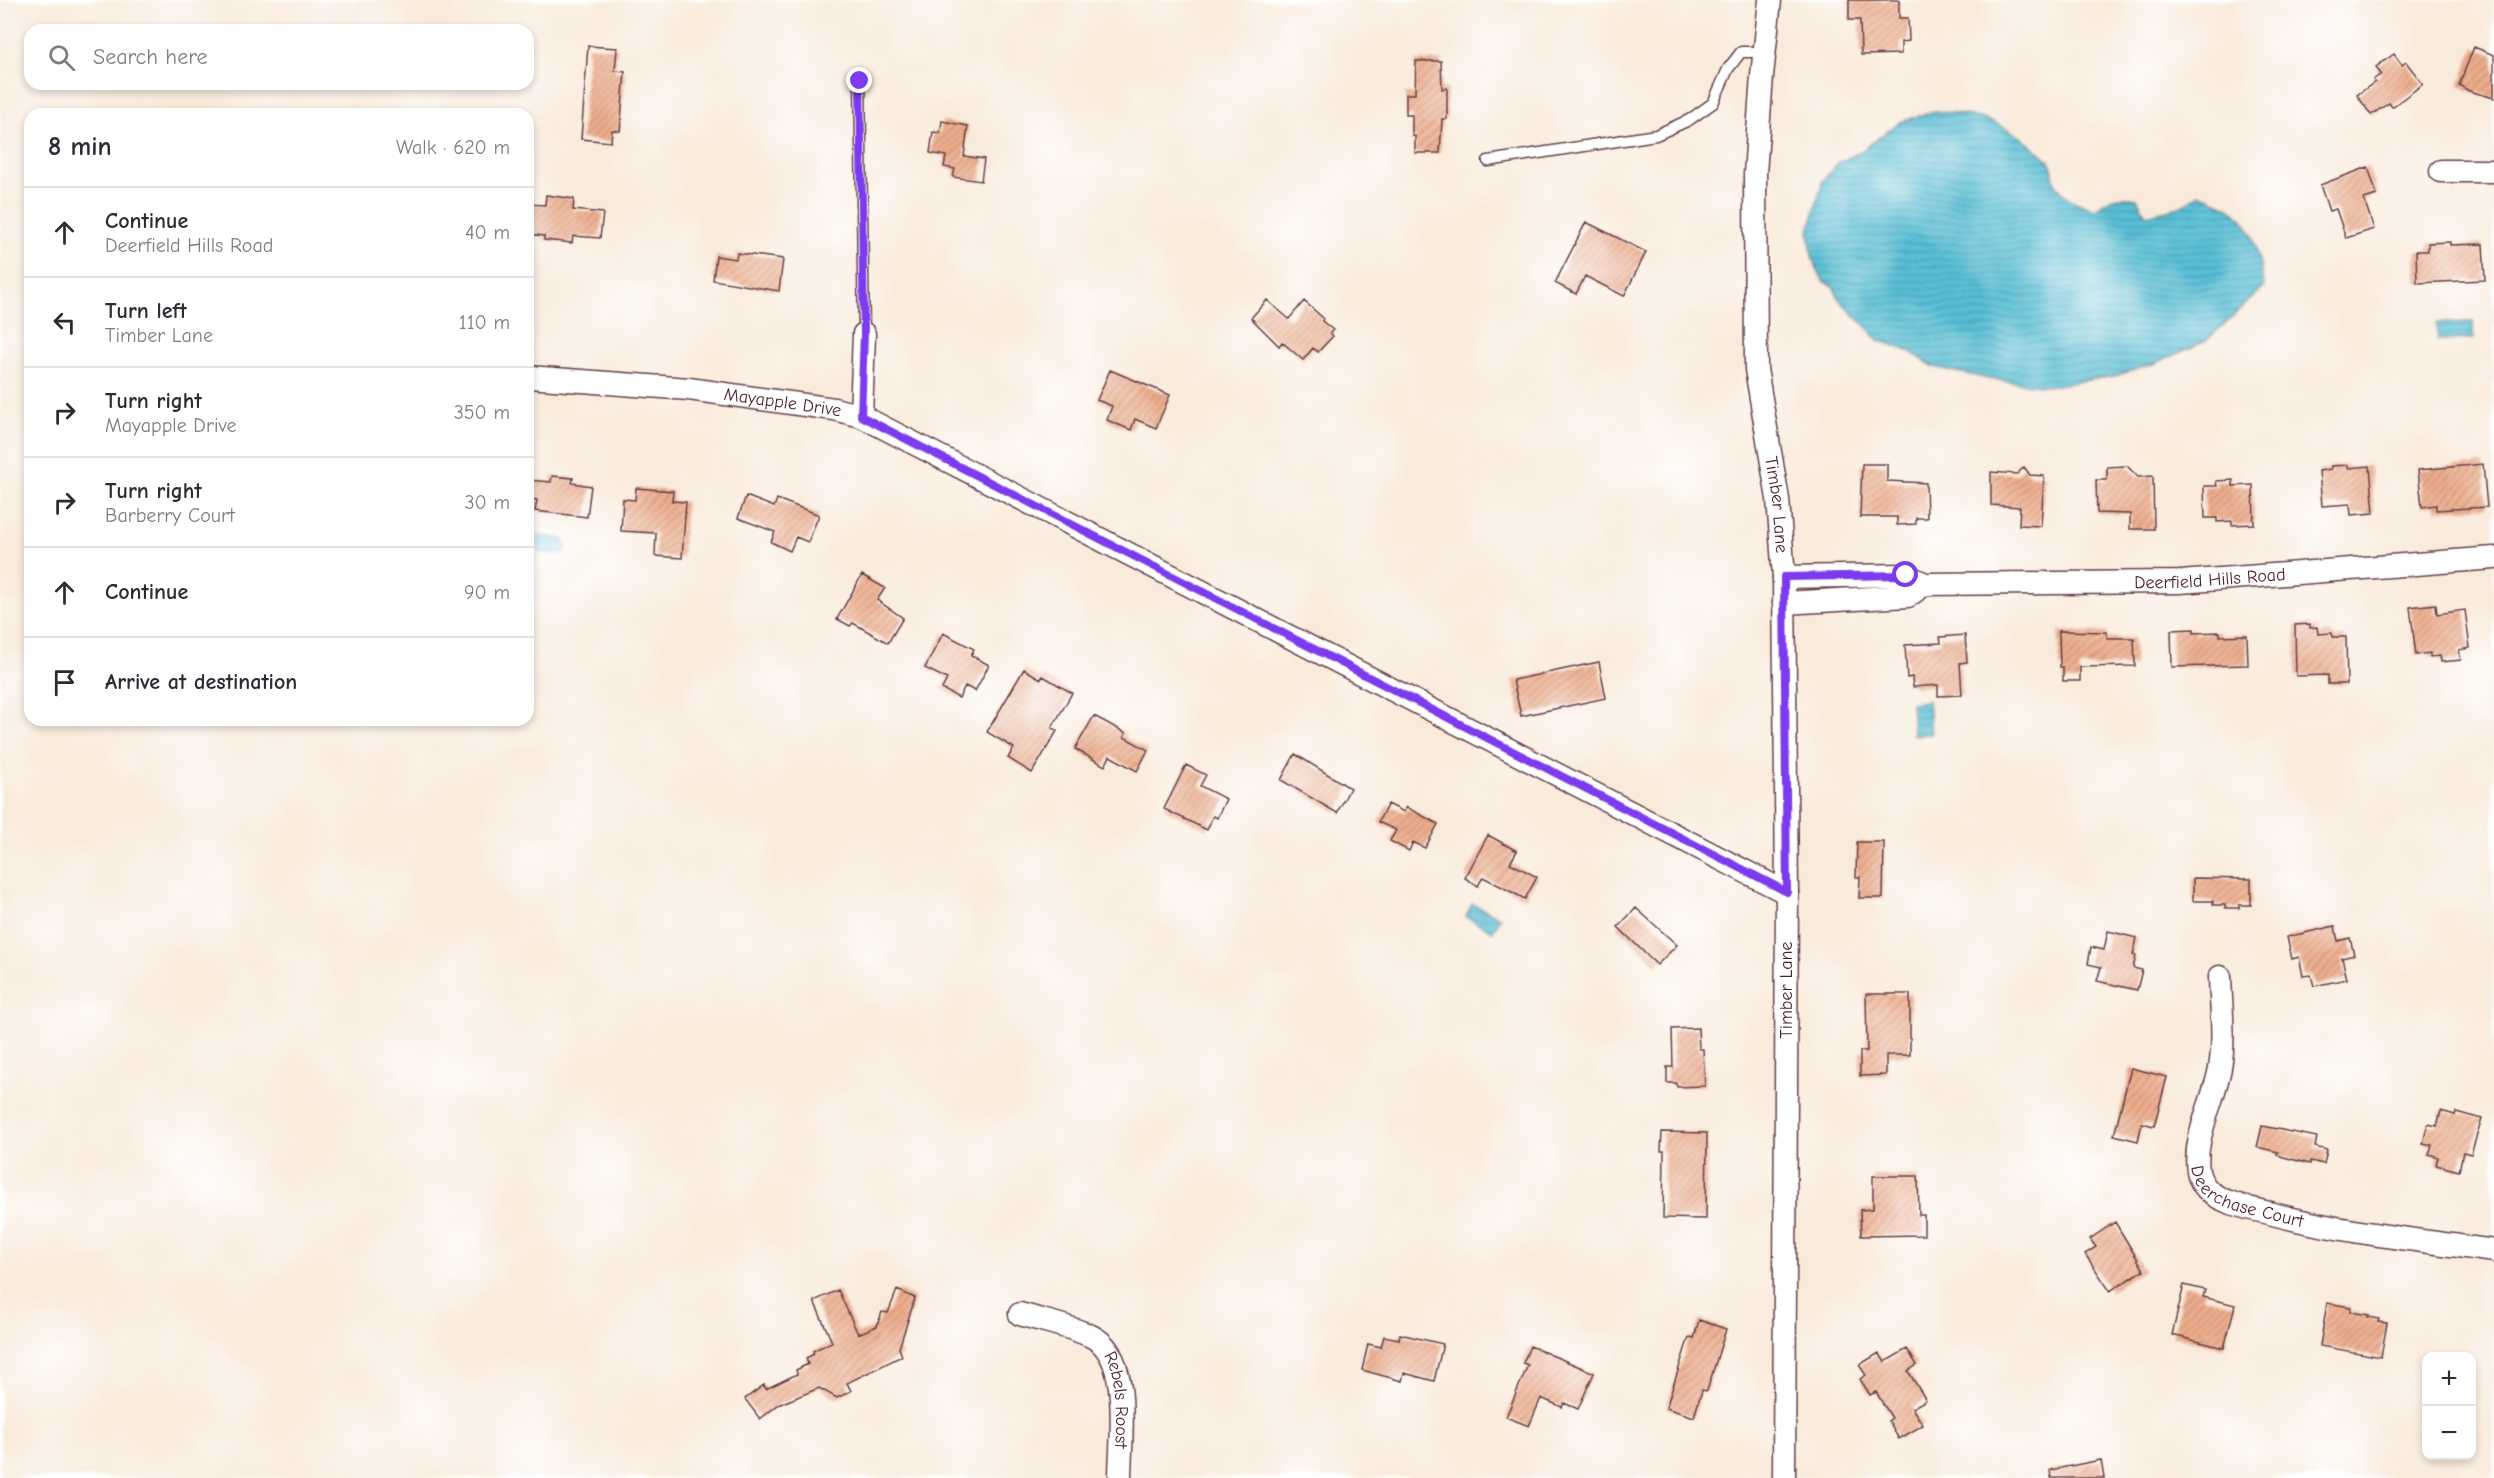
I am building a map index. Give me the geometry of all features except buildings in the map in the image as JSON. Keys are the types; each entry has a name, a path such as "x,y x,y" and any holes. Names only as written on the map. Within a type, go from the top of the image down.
{"street":[{"name":"Timber Lane","path":"1770,0 1755,174 1756,369 1778,499 1784,577 1787,892 1784,1478"},
{"path":"2441,171 2494,171"},
{"path":"861,416 864,334"},
{"name":"Mayapple Drive","path":"534,376 689,389 834,409 861,416 1787,892"},
{"name":"Deerfield Hills Road","path":"1784,577 1906,575 1925,584 2180,582 2494,558"},
{"name":"Deerfield Hills Road","path":"1784,603 1908,596 1925,584"},
{"name":"Deerchase Court","path":"2220,977 2222,1017 2220,1065 2199,1150 2198,1171 2201,1182 2208,1190 2217,1197 2240,1206 2313,1225 2494,1251"},
{"name":"Rebels Roost","path":"1020,1314 1093,1337 1111,1355 1121,1385 1120,1478"}],"lane":[{"path":"1488,161 1656,135 1689,120 1713,103 1728,69 1741,52 1764,52"},
{"path":"860,81 864,334"}],"water":[{"path":"1934,111 1974,117 2009,129 2051,164 2058,188 2067,197 2096,209 2115,198 2125,197 2137,198 2146,215 2180,207 2199,194 2217,201 2242,218 2249,228 2258,254 2264,287 2206,341 2153,364 2115,376 2049,386 1989,379 1934,367 1911,352 1879,340 1839,299 1833,286 1823,281 1812,257 1809,231 1823,180 1838,163 1858,153 1900,122"},
{"path":"2473,322 2473,339 2438,340 2437,323"},
{"path":"540,536 563,539 566,549 564,553 542,553 538,550 536,539"},
{"path":"1928,701 1931,734 1913,735 1911,703"},
{"path":"1472,904 1500,917 1493,931 1466,917"}],"route":[{"path":"860,81 864,334 861,416 1787,892 1784,577 1906,575"}]}
